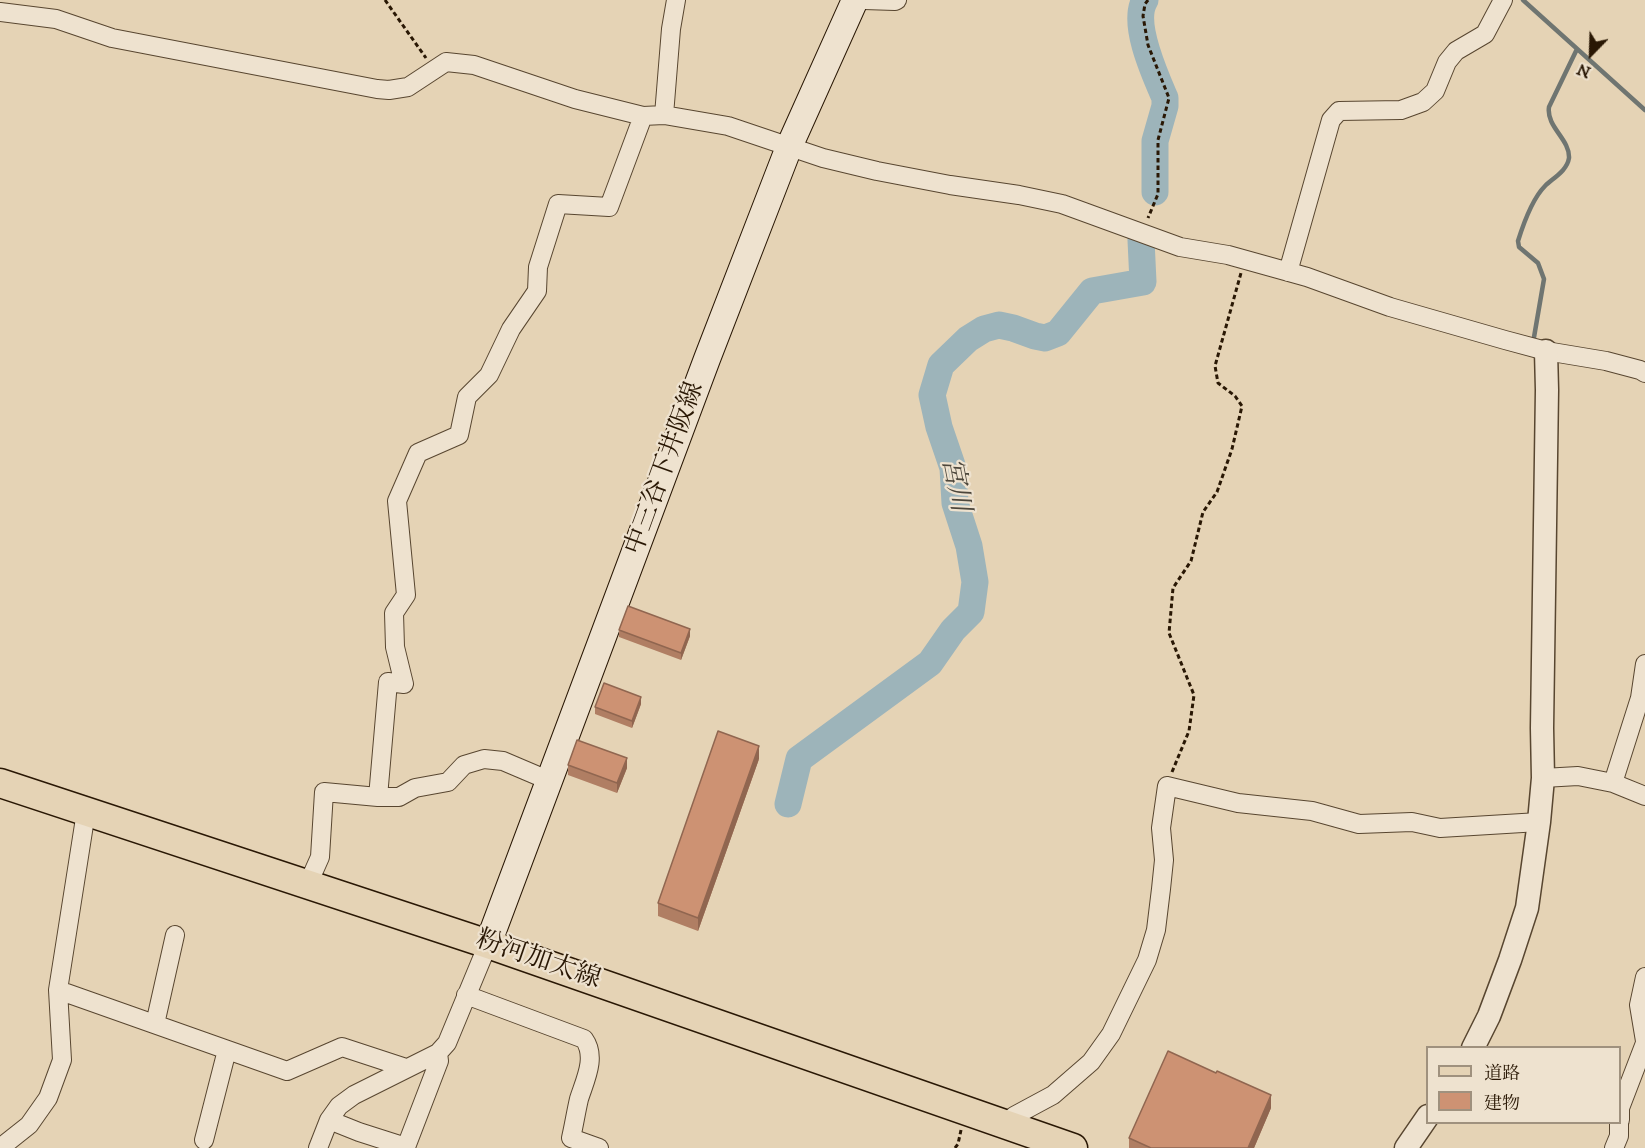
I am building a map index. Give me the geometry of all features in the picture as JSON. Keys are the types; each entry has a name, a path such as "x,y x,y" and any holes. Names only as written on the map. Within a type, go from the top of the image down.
{"main road":[{"name":"中三谷下井阪線","path":"488,944 702,370 789,147 855,0"},
{"name":"粉河加太線","path":"0,783 488,944 1073,1148"}],"street":[{"path":"664,115 671,29 676,0"},
{"path":"864,0 897,0"},
{"path":"1288,272 1331,120 1339,111 1401,110 1423,102 1435,91 1447,62 1456,51 1485,34 1503,0"},
{"path":"0,12 56,19 112,38 377,89 408,87 446,62 474,65 575,99 644,116 664,115 728,126 824,158 877,171 1062,204 1180,247 1228,255 1307,277 1390,307 1546,351 1606,361 1645,373"},
{"path":"378,797 388,682 404,684 395,647 394,613 406,595 397,501 418,453 459,435 467,397 489,375 511,329 537,291 538,267 558,204 609,207 644,116"},
{"path":"1474,1046 1489,1016 1527,908 1539,822 1542,778 1546,351"},
{"path":"1613,783 1640,698 1645,664"},
{"path":"308,884 320,857 324,792 399,797 415,788 448,782 464,765 484,759 502,761 550,781"},
{"path":"1542,778 1578,776 1613,783 1645,796"},
{"path":"1010,1126 1014,1116 1053,1095 1092,1062 1111,1034 1147,960 1156,930 1161,889 1164,860 1161,828 1167,786 1238,803 1312,811 1359,824 1412,822 1440,828 1539,822"},
{"path":"0,1148 28,1125 48,1098 62,1060 58,990 86,812"},
{"path":"155,1024 175,935"},
{"path":"318,1148 329,1120 339,1106 354,1095 438,1053 447,1043 488,944"},
{"path":"1621,1105 1645,1042 1640,1005 1645,977"},
{"path":"58,990 287,1071 342,1047 406,1068"},
{"path":"466,995 584,1039 589,1046 589,1071 579,1100 571,1138 599,1148"},
{"path":"204,1140 227,1050"},
{"path":"329,1120 406,1148 439,1061 438,1053"},
{"path":"1406,1148 1426,1119"},
{"path":"1614,1148 1619,1136 1619,1124"}],"path":[{"path":"385,0 434,69"},
{"path":"1141,233 1158,194 1158,140 1168,98 1148,45 1143,16 1148,0"},
{"path":"1167,786 1189,731 1194,695 1169,633 1173,588 1191,561 1203,512 1218,492 1232,449 1242,406 1235,396 1218,383 1215,366 1244,260"}],"building":[{"path":"628,606 690,629 681,653 619,630"},
{"path":"604,683 641,697 632,721 595,707"},
{"path":"718,731 759,746 698,918 658,903"},
{"path":"577,740 627,758 617,783 568,765"},
{"path":"1168,1051 1271,1095 1248,1148 1151,1148 1129,1138"}],"waterway":[{"name":"宮川","path":"1145,0 1141,10 1143,35 1165,98 1165,106 1155,141 1155,192"},
{"path":"1523,0 1645,110"},
{"path":"1533,343 1544,279 1538,263 1519,247 1518,241 1536,198 1568,163 1566,145 1551,121 1549,107 1577,49"},
{"name":"宮川","path":"788,804 799,759 930,663 953,630 971,612 975,582 969,546 955,503 953,468 939,427 932,395 941,365 968,339 984,329 999,325 1045,338 1058,333 1092,291 1143,282 1141,240"}]}
